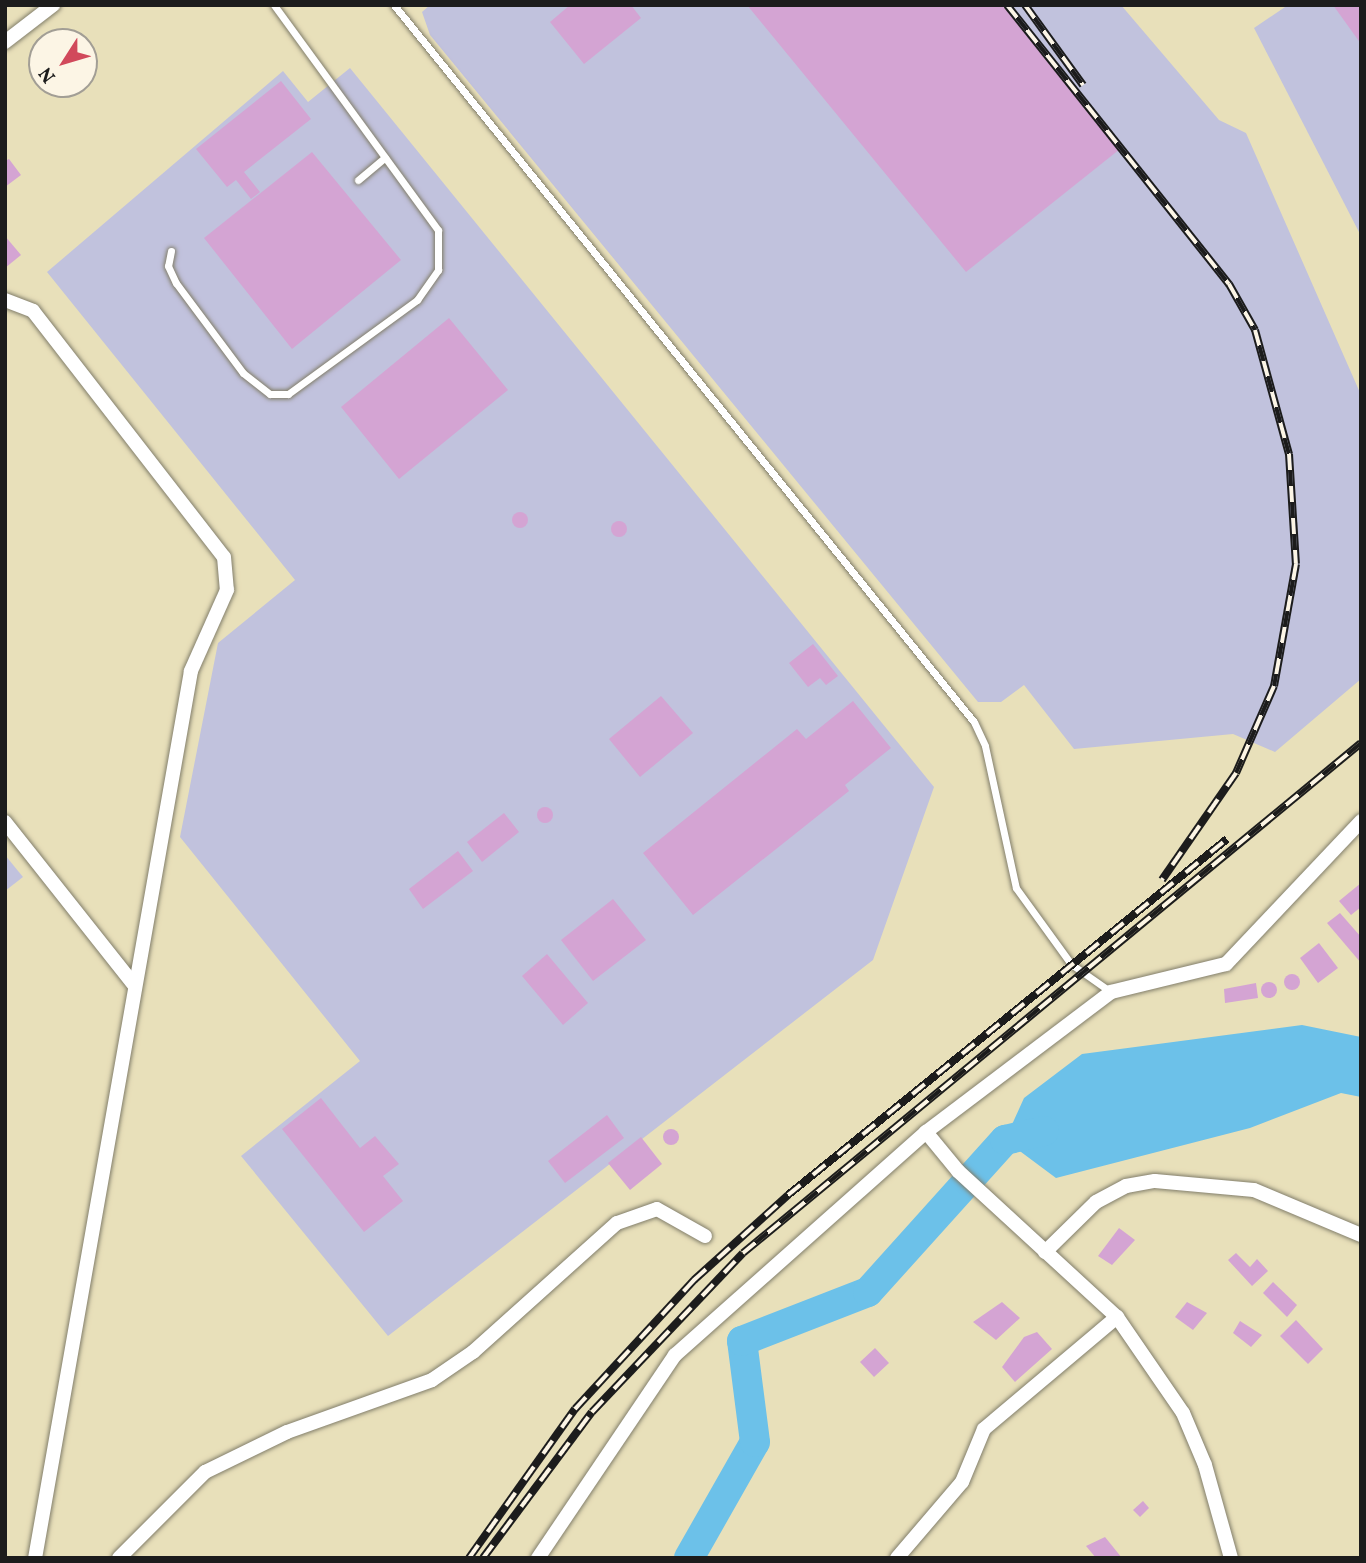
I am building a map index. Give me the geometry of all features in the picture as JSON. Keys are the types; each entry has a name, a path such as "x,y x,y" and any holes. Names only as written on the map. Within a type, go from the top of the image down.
{"street":[{"path":"5,42 53,5"},
{"path":"5,300 33,311 224,557 226,590 191,671 35,1558"},
{"path":"538,1558 675,1355 926,1132 1111,992 1226,964 1361,821"},
{"path":"5,822 135,986"},
{"path":"926,1132 958,1171 1117,1317 1182,1413 1205,1465 1231,1558"},
{"path":"1045,1252 1096,1202 1126,1186 1155,1181 1254,1190 1361,1235"},
{"path":"119,1558 205,1472 287,1432 432,1380 474,1352 617,1223 657,1209 705,1236"},
{"path":"897,1558 962,1482 984,1429 1117,1317"}],"lane":[{"path":"171,251 167,266 176,283 243,373 270,394 288,394 417,300 438,270 438,230 274,5"},
{"path":"394,5 974,722 1016,888 1070,964 1111,992"},
{"path":"358,180 385,157"}],"shaded area":[{"path":"430,5 1121,5 1219,120 1246,133 1361,395 1361,679 1275,752 1233,734 1074,749 1024,685 1001,702 978,702 430,35 422,12"},
{"path":"1288,5 1361,5 1361,236 1254,28"},
{"path":"350,68 934,787 873,960 388,1336 241,1156 360,1061 180,837 218,643 295,580 47,272 283,71 308,102"},
{"path":"5,855 23,877 5,891"}],"water":[{"path":"1302,1025 1361,1037 1361,1097 1341,1093 1250,1128 1056,1178 1005,1140 1024,1098 1082,1054"}],"building":[{"path":"570,5 631,5 641,18 584,64 550,22"},
{"path":"747,5 1003,5 1120,149 966,272"},
{"path":"1333,5 1361,5 1361,44"},
{"path":"281,81 311,119 244,172 260,192 251,199 236,180 227,187 196,149"},
{"path":"312,152 401,260 292,349 204,238"},
{"path":"9,159 21,175 5,187 5,161"},
{"path":"5,236 21,255 5,268"},
{"path":"449,318 508,390 399,479 341,407"},
{"path":"520,512 528,520 520,528 512,520"},
{"path":"619,521 627,529 619,537 611,529"},
{"path":"813,644 838,676 826,685 820,678 808,687 789,663"},
{"path":"661,696 693,733 640,777 609,739"},
{"path":"853,701 891,748 845,785 849,791 693,915 643,853 797,729 806,739"},
{"path":"545,807 553,815 545,823 537,815"},
{"path":"504,813 519,832 482,862 467,842"},
{"path":"458,851 473,871 423,909 409,889"},
{"path":"1361,883 1361,907 1351,915 1339,901"},
{"path":"613,899 646,940 593,981 561,940"},
{"path":"1340,913 1361,937 1361,963 1327,923"},
{"path":"1319,943 1338,968 1318,983 1300,958"},
{"path":"547,954 588,1003 563,1025 522,976"},
{"path":"1292,974 1300,982 1292,990 1284,982"},
{"path":"1269,982 1277,990 1269,998 1261,990"},
{"path":"1256,983 1258,998 1225,1003 1224,989"},
{"path":"321,1098 360,1148 375,1136 399,1164 383,1176 403,1201 364,1232 282,1129"},
{"path":"607,1115 624,1138 565,1183 548,1161"},
{"path":"671,1129 679,1137 671,1145 663,1137"},
{"path":"641,1137 662,1164 630,1190 608,1163"},
{"path":"1119,1228 1135,1240 1112,1265 1098,1256"},
{"path":"1236,1253 1250,1267 1257,1259 1268,1271 1252,1286 1228,1260"},
{"path":"1273,1282 1297,1305 1287,1317 1263,1293"},
{"path":"1002,1302 1020,1318 996,1340 973,1322"},
{"path":"1187,1302 1207,1313 1193,1330 1175,1317"},
{"path":"1296,1320 1323,1349 1308,1364 1280,1336"},
{"path":"1240,1321 1262,1335 1251,1347 1233,1333"},
{"path":"1037,1332 1052,1349 1015,1382 1002,1367 1024,1337"},
{"path":"875,1348 889,1363 874,1377 860,1362"},
{"path":"1143,1501 1149,1508 1140,1517 1133,1510"},
{"path":"1105,1537 1122,1558 1096,1558 1086,1546"}],"waterway":[{"path":"689,1558 755,1442 742,1341 868,1292 1005,1140 1044,1131"}],"railway":[{"path":"1007,5 1229,284 1255,330 1289,454 1296,564 1274,686 1236,773 1162,880"},
{"path":"1025,5 1083,85"},
{"path":"483,1558 592,1412 743,1253 1361,743"},
{"path":"469,1558 575,1409 694,1280 788,1195 1227,839"}]}
